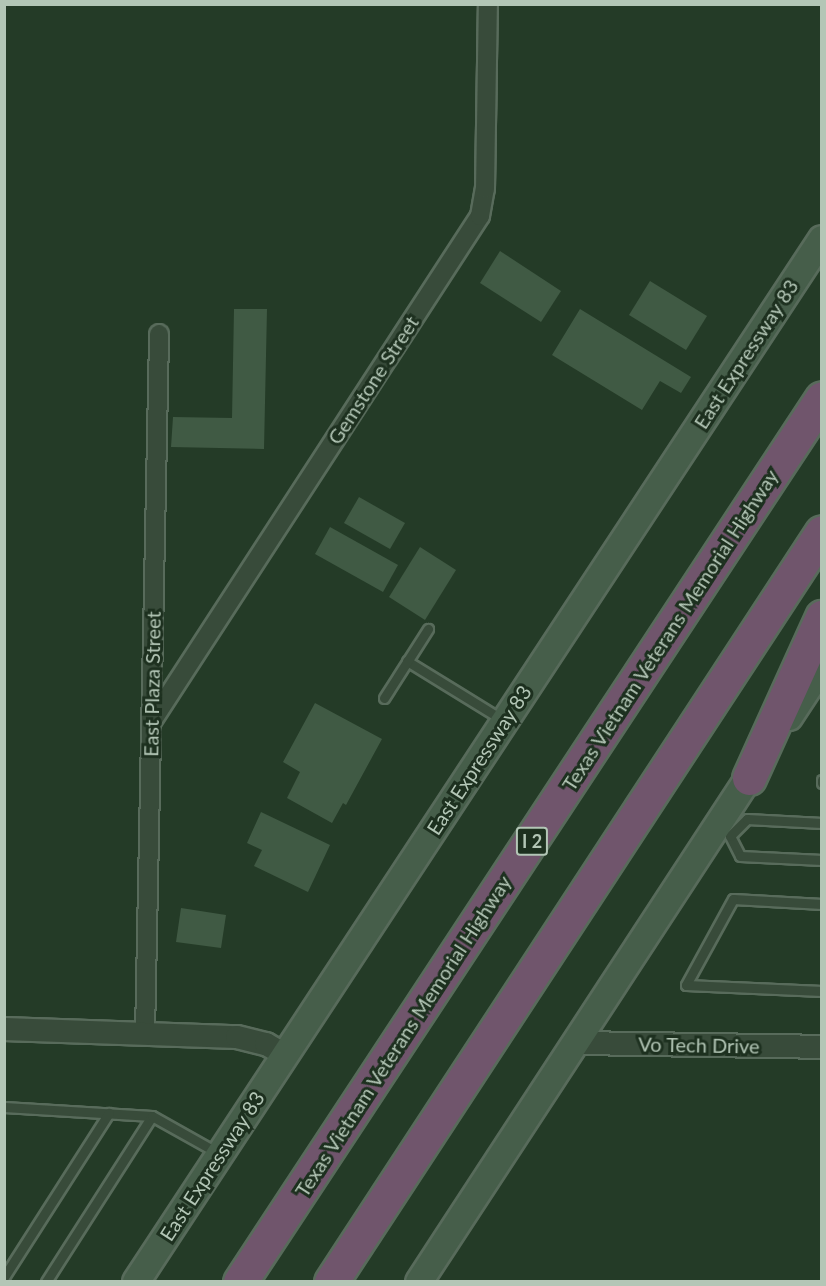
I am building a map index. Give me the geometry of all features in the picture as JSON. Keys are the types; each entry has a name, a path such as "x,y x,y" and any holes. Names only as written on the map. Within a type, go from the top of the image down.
{"highway":[{"name":"Texas Vietnam Veterans Memorial Highway","path":"240,1281 822,398"},
{"path":"331,1281 822,532"},
{"path":"749,778 822,617"}],"main road":[{"name":"East Expressway 83","path":"136,1281 822,239"},
{"path":"419,1281 577,1043 722,834 749,778 822,667"}],"street":[{"name":"Gemstone Street","path":"152,721 480,216 485,189 488,4"},
{"name":"East Plaza Street","path":"145,1034 159,334"},
{"path":"4,1029 253,1039 285,1055"},
{"name":"Vo Tech Drive","path":"577,1043 822,1047"}],"lane":[{"path":"384,698 428,629"},
{"path":"407,661 505,721"},
{"path":"822,823 747,819 722,834 740,856 822,860"},
{"path":"822,904 733,898 686,986 822,991"},
{"path":"4,1107 152,1116 220,1154"},
{"path":"4,1277 109,1113"},
{"path":"46,1281 152,1116"}],"building":[{"path":"500,251 561,291 541,322 480,283"},
{"path":"650,281 707,316 686,350 629,315"},
{"path":"234,309 267,309 264,449 171,447 173,417 232,418"},
{"path":"580,309 691,377 681,393 660,381 642,410 552,355"},
{"path":"359,497 405,523 390,549 344,523"},
{"path":"330,527 398,565 383,592 315,554"},
{"path":"420,547 456,570 425,620 389,597"},
{"path":"315,703 382,739 346,805 343,803 332,823 287,798 300,772 283,762"},
{"path":"261,812 330,845 308,892 254,866 262,850 247,843"},
{"path":"181,908 226,915 221,948 176,942"}]}
